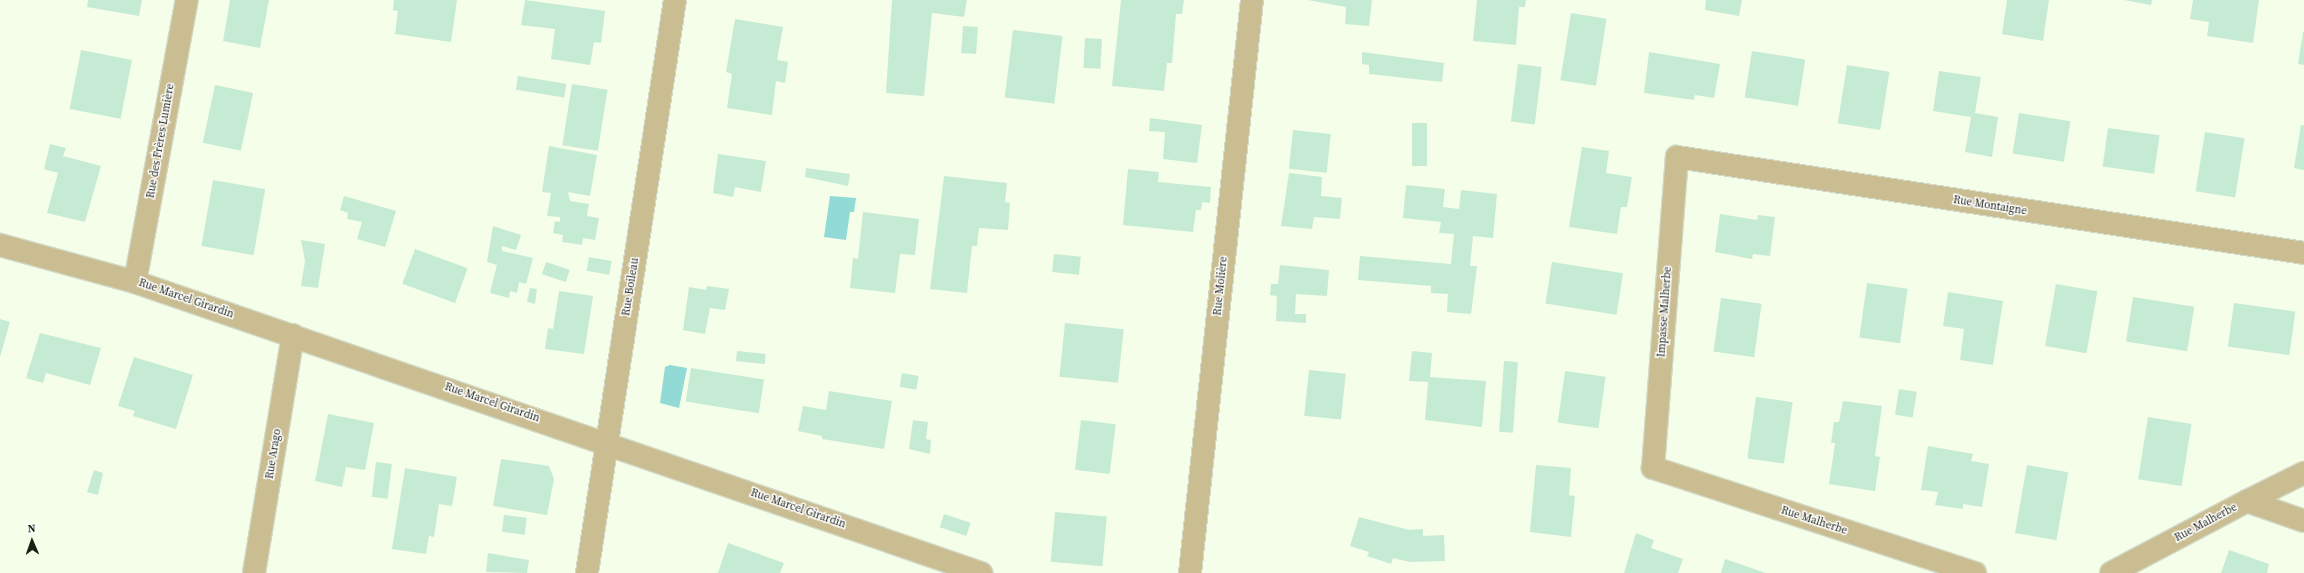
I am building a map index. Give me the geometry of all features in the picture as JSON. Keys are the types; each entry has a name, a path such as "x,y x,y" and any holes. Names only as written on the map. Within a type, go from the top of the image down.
{"street":[{"name":"Rue des Frères Lumière","path":"135,282 187,0"},
{"name":"Rue Boileau","path":"587,573 674,0"},
{"name":"Rue Molière","path":"1190,573 1252,0"},
{"name":"Rue Montaigne","path":"1677,157 2304,253"},
{"name":"Impasse Malherbe","path":"1653,468 1677,157"},
{"name":"Rue Marcel Girardin","path":"0,245 135,282 607,442 981,573"},
{"name":"Rue Arago","path":"254,573 293,335"},
{"name":"Rue Malherbe","path":"1653,468 1975,573"},
{"path":"2247,502 2304,473"},
{"name":"Rue Malherbe","path":"2111,573 2247,502 2304,521"}],"water":[{"path":"830,196 856,198 854,212 850,212 846,240 824,237"},
{"path":"670,365 687,368 679,408 660,403 665,367"}],"building":[{"path":"88,0 142,0 139,16 87,7"},
{"path":"230,0 269,0 260,48 223,41"},
{"path":"394,0 457,0 451,42 395,34 398,11 393,10"},
{"path":"525,0 605,11 601,43 594,42 590,65 551,59 555,29 521,25"},
{"path":"892,0 967,0 964,17 932,13 924,96 886,93"},
{"path":"1121,0 1184,0 1182,14 1176,14 1172,63 1167,63 1164,91 1112,86"},
{"path":"1308,0 1372,0 1369,26 1345,24 1346,7"},
{"path":"1477,0 1526,0 1525,7 1519,7 1516,45 1473,41"},
{"path":"1706,0 1742,0 1739,16 1705,10"},
{"path":"2007,0 2049,0 2043,41 2002,34"},
{"path":"2124,0 2152,0 2151,5"},
{"path":"2193,0 2259,0 2253,43 2207,36 2209,22 2190,19"},
{"path":"1571,13 1607,19 1596,86 1560,80"},
{"path":"735,19 783,27 777,60 788,62 785,83 776,81 772,115 727,108 732,74 726,72"},
{"path":"963,26 978,27 976,54 961,53"},
{"path":"1013,30 1063,36 1054,104 1005,97"},
{"path":"2304,32 2304,65 2298,64"},
{"path":"1085,38 1102,39 1100,69 1083,68"},
{"path":"81,50 132,60 121,119 70,109"},
{"path":"1752,51 1805,59 1798,106 1745,97"},
{"path":"1362,52 1444,63 1442,82 1369,74 1369,65 1362,64"},
{"path":"1649,52 1720,64 1714,98 1695,95 1694,100 1644,93"},
{"path":"1518,64 1542,67 1535,124 1511,122"},
{"path":"1847,65 1889,72 1880,130 1838,123"},
{"path":"1939,71 1981,77 1975,113 1998,117 1992,157 1965,152 1971,117 1933,111"},
{"path":"518,76 566,84 564,97 516,90"},
{"path":"572,84 608,90 598,151 562,145"},
{"path":"215,85 253,93 241,151 203,143"},
{"path":"2019,113 2070,121 2064,162 2013,153"},
{"path":"1150,118 1202,125 1197,163 1163,159 1165,132 1149,131"},
{"path":"1412,123 1427,123 1427,166 1412,166"},
{"path":"2301,125 2304,125 2304,170 2294,168"},
{"path":"2108,128 2159,135 2154,174 2103,167"},
{"path":"1293,130 1331,134 1327,173 1289,169"},
{"path":"2205,132 2245,138 2235,198 2196,191"},
{"path":"50,144 66,148 63,156 101,166 85,222 47,213 58,173 44,169"},
{"path":"549,146 597,155 590,196 568,192 570,201 589,204 587,216 599,218 595,240 583,238 582,245 562,242 563,235 553,233 555,221 560,222 560,217 547,216 551,193 542,192"},
{"path":"1582,147 1609,151 1606,173 1632,177 1627,207 1621,207 1617,234 1569,227"},
{"path":"718,154 766,161 761,192 735,187 733,197 713,193"},
{"path":"806,168 850,174 848,186 805,177"},
{"path":"1128,169 1159,172 1158,182 1211,187 1210,203 1202,202 1201,210 1196,210 1193,232 1123,225"},
{"path":"1289,173 1322,177 1321,196 1342,198 1340,219 1314,217 1312,229 1281,226"},
{"path":"944,176 1007,183 1005,202 1010,203 1008,230 979,228 977,246 972,246 967,293 930,289"},
{"path":"213,180 265,189 254,255 201,246"},
{"path":"1406,185 1445,189 1443,207 1459,209 1461,190 1497,194 1493,238 1473,236 1470,266 1477,266 1471,314 1447,312 1448,294 1431,293 1431,286 1358,280 1360,256 1451,264 1454,234 1439,233 1441,222 1403,218"},
{"path":"344,196 396,211 385,247 357,239 362,222 347,219 348,213 340,210"},
{"path":"863,212 919,219 915,255 900,254 895,293 850,288 853,258 858,259"},
{"path":"1720,214 1757,220 1758,215 1775,217 1770,256 1753,254 1752,259 1715,252"},
{"path":"493,226 521,235 516,250 502,246 502,251 533,258 526,284 519,282 517,293 510,291 509,298 490,293 497,265 487,262"},
{"path":"301,240 325,244 318,288 301,286 305,261"},
{"path":"415,249 468,268 455,303 402,284"},
{"path":"1054,254 1081,257 1079,275 1052,272"},
{"path":"589,257 612,261 609,275 587,271"},
{"path":"546,262 570,270 566,282 542,274"},
{"path":"1552,262 1623,273 1617,315 1545,303"},
{"path":"1280,265 1329,270 1327,296 1296,294 1295,314 1306,314 1306,323 1276,321 1277,296 1270,295 1271,284 1278,284"},
{"path":"1867,283 1908,289 1900,343 1859,337"},
{"path":"2056,284 2097,291 2086,353 2045,346"},
{"path":"707,286 729,289 725,310 710,308 705,334 683,330 689,287 706,290"},
{"path":"530,288 537,289 535,304 527,302"},
{"path":"559,291 593,296 584,354 545,349 548,328 553,329"},
{"path":"1948,292 2003,301 1993,365 1960,360 1964,329 1943,326"},
{"path":"2133,297 2194,307 2187,351 2126,341"},
{"path":"1721,298 1762,304 1754,357 1713,351"},
{"path":"2234,303 2295,312 2289,355 2228,347"},
{"path":"0,319 10,322 0,357"},
{"path":"1065,323 1124,329 1118,383 1059,377"},
{"path":"40,333 101,348 90,385 46,373 43,383 26,378"},
{"path":"737,351 766,354 765,364 736,361"},
{"path":"1412,351 1432,353 1430,377 1486,381 1482,427 1425,420 1428,382 1409,381"},
{"path":"134,357 193,375 176,429 133,416 135,411 118,406"},
{"path":"1504,361 1518,362 1513,433 1499,432"},
{"path":"691,368 764,380 759,413 686,402"},
{"path":"1309,370 1346,374 1341,420 1304,416"},
{"path":"1565,371 1606,377 1598,428 1558,422"},
{"path":"902,373 919,376 916,390 900,387"},
{"path":"1899,389 1917,392 1913,417 1895,415"},
{"path":"829,391 892,401 884,449 822,439 822,436 798,431 803,406 826,410"},
{"path":"1756,397 1793,402 1784,464 1747,458"},
{"path":"1843,401 1882,406 1875,456 1880,457 1875,491 1829,484 1835,443 1831,443 1834,422 1839,422"},
{"path":"328,414 374,423 365,470 346,467 342,487 315,481"},
{"path":"2148,417 2191,424 2182,486 2138,479"},
{"path":"913,420 928,422 926,439 931,440 930,454 909,449"},
{"path":"1081,420 1116,424 1110,474 1075,470"},
{"path":"1928,446 1973,454 1971,461 1989,464 1982,507 1963,504 1963,509 1935,505 1938,492 1921,490"},
{"path":"501,459 549,466 554,479 547,515 493,506"},
{"path":"376,462 392,464 388,499 372,497"},
{"path":"1536,465 1571,468 1569,495 1575,496 1571,537 1530,532"},
{"path":"2027,465 2068,472 2056,540 2015,533"},
{"path":"405,468 457,477 452,506 439,504 434,537 429,536 426,554 392,549"},
{"path":"94,470 103,473 98,495 87,492"},
{"path":"1055,512 1107,517 1102,566 1051,562"},
{"path":"944,514 971,523 966,536 940,527"},
{"path":"504,515 527,518 525,535 502,532"},
{"path":"1359,517 1409,530 1423,529 1423,536 1444,535 1445,561 1410,562 1393,558 1391,564 1367,556 1369,552 1350,546"},
{"path":"1636,533 1654,540 1651,548 1683,559 1678,573 1624,573"},
{"path":"728,543 784,563 780,573 718,573"},
{"path":"2229,550 2269,564 2267,573 2221,573"},
{"path":"488,553 529,560 527,573 486,572"},
{"path":"1725,559 1766,573 1721,573"}]}
